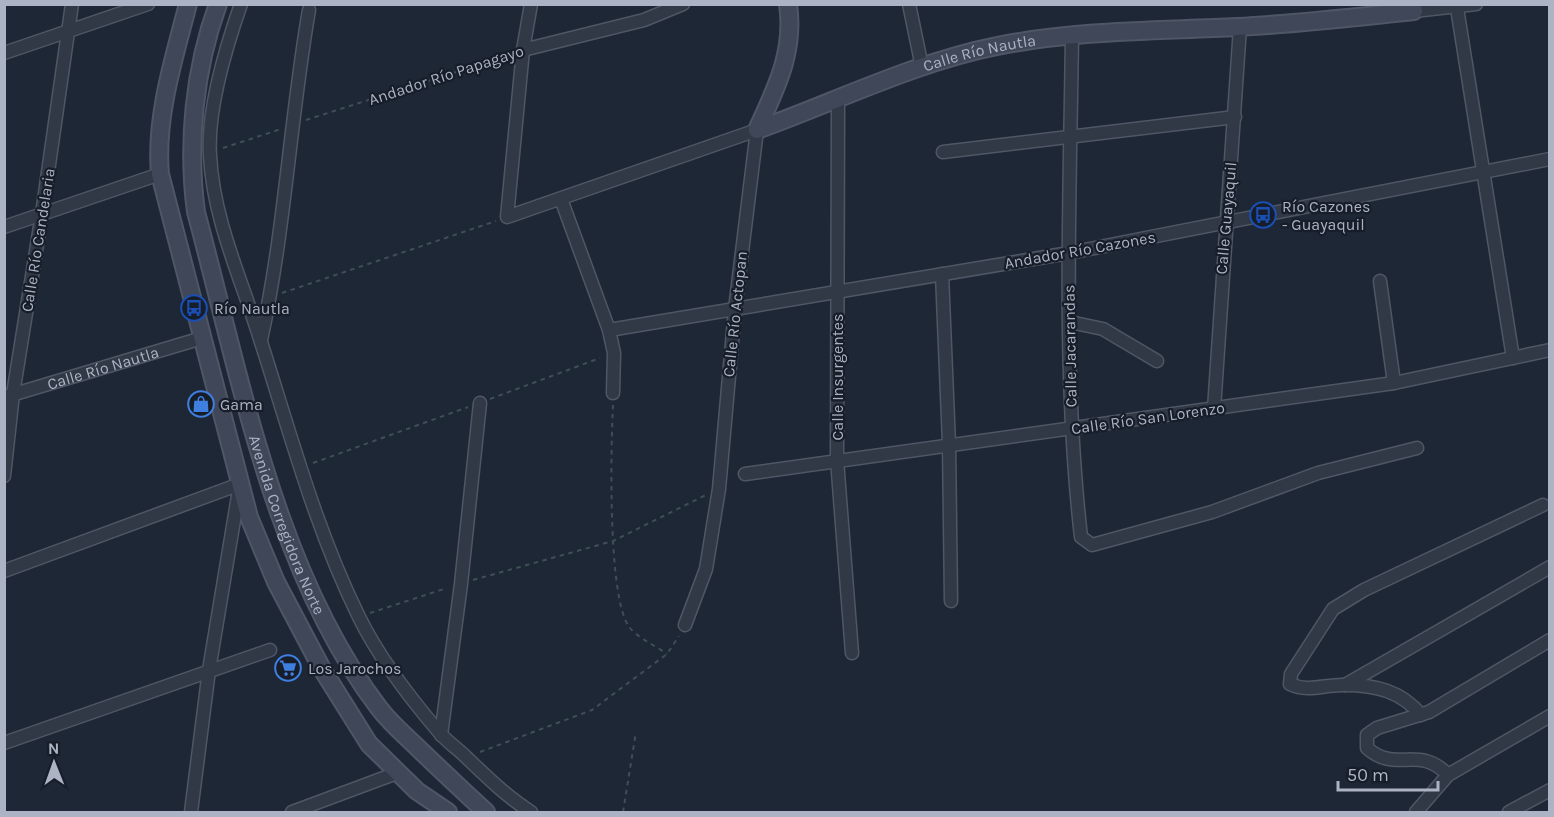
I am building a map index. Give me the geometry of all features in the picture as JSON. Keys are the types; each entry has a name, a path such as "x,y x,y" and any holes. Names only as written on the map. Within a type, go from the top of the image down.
{"main road":[{"name":"Avenida Corregidora Norte","path":"188,4 172,62 159,156 160,174 249,517 276,582 317,660 369,744 397,773 440,810"},
{"name":"Avenida Corregidora Norte","path":"218,4 201,70 192,127 192,184 196,212 267,478 306,577 336,640 355,672 380,709 400,731 486,813"},
{"name":"Calle Río Actopan","path":"757,130 787,59 790,31 788,4"},
{"name":"Calle Río Nautla","path":"757,130 838,101 922,67 995,46 1072,33 1240,27 1413,8"}],"street":[{"name":"Calle Río Candelaria","path":"4,476 9,396 42,214 72,4"},
{"path":"4,53 148,4"},
{"path":"507,217 523,50 531,4"},
{"name":"Andador Río Papagayo","path":"523,50 644,20 683,4"},
{"path":"909,4 922,67"},
{"name":"Calle Río Nautla","path":"1413,8 1457,8 1476,4"},
{"path":"240,5 222,64 209,153 218,213 261,342 298,468 359,616 402,685 441,735 483,775 531,813"},
{"path":"1457,8 1513,358"},
{"path":"261,342 271,297 309,9"},
{"name":"Calle Guayaquil","path":"1214,409 1224,223 1235,117 1240,27"},
{"name":"Calle Jacarandas","path":"1072,33 1070,322 1072,429 1081,537 1092,545 1212,512 1318,473 1417,448"},
{"path":"201,70 222,64"},
{"name":"Calle Insurgentes","path":"838,101 837,460 852,653"},
{"path":"943,152 1235,117"},
{"name":"Calle Río Nautla","path":"507,217 757,130"},
{"name":"Calle Río Actopan","path":"685,626 706,568 719,489 735,309 757,130"},
{"name":"Andador Río Cazones","path":"609,330 1069,253 1550,159"},
{"path":"4,227 160,174"},
{"path":"561,199 609,330 614,353 613,393"},
{"path":"942,274 949,444 951,601"},
{"path":"1380,281 1394,383"},
{"path":"1070,322 1103,329 1157,361"},
{"name":"Calle Río Nautla","path":"9,396 202,338"},
{"name":"Calle Río San Lorenzo","path":"745,474 1394,383 1550,350"},
{"path":"441,735 461,584 480,403"},
{"path":"4,571 240,484 209,670 191,813"},
{"path":"1421,715 1409,700 1396,692 1345,685 1302,690 1290,684 1291,674 1333,609 1364,590 1543,505"},
{"path":"1345,685 1550,567"},
{"path":"1448,775 1436,762 1387,760 1367,748 1368,735 1377,728 1421,715 1550,640"},
{"path":"4,743 270,650"},
{"path":"1416,813 1448,775 1550,716"},
{"path":"291,813 397,773"},
{"path":"1509,813 1550,790"}],"path":[{"name":"Andador Río Papagayo","path":"209,153 523,50"},
{"path":"271,297 507,217"},
{"path":"298,468 614,353"},
{"path":"613,393 612,541 615,571 629,628 667,654"},
{"path":"359,616 612,541 719,489"},
{"path":"466,757 592,710 667,654 685,626"},
{"path":"623,813 636,732"}],"place":[{"name":"Río Cazones - Guayaquil","path":"1263,215"},
{"name":"Río Nautla","path":"194,308"},
{"name":"Gama","path":"201,404"},
{"name":"Los Jarochos","path":"288,668"}]}
